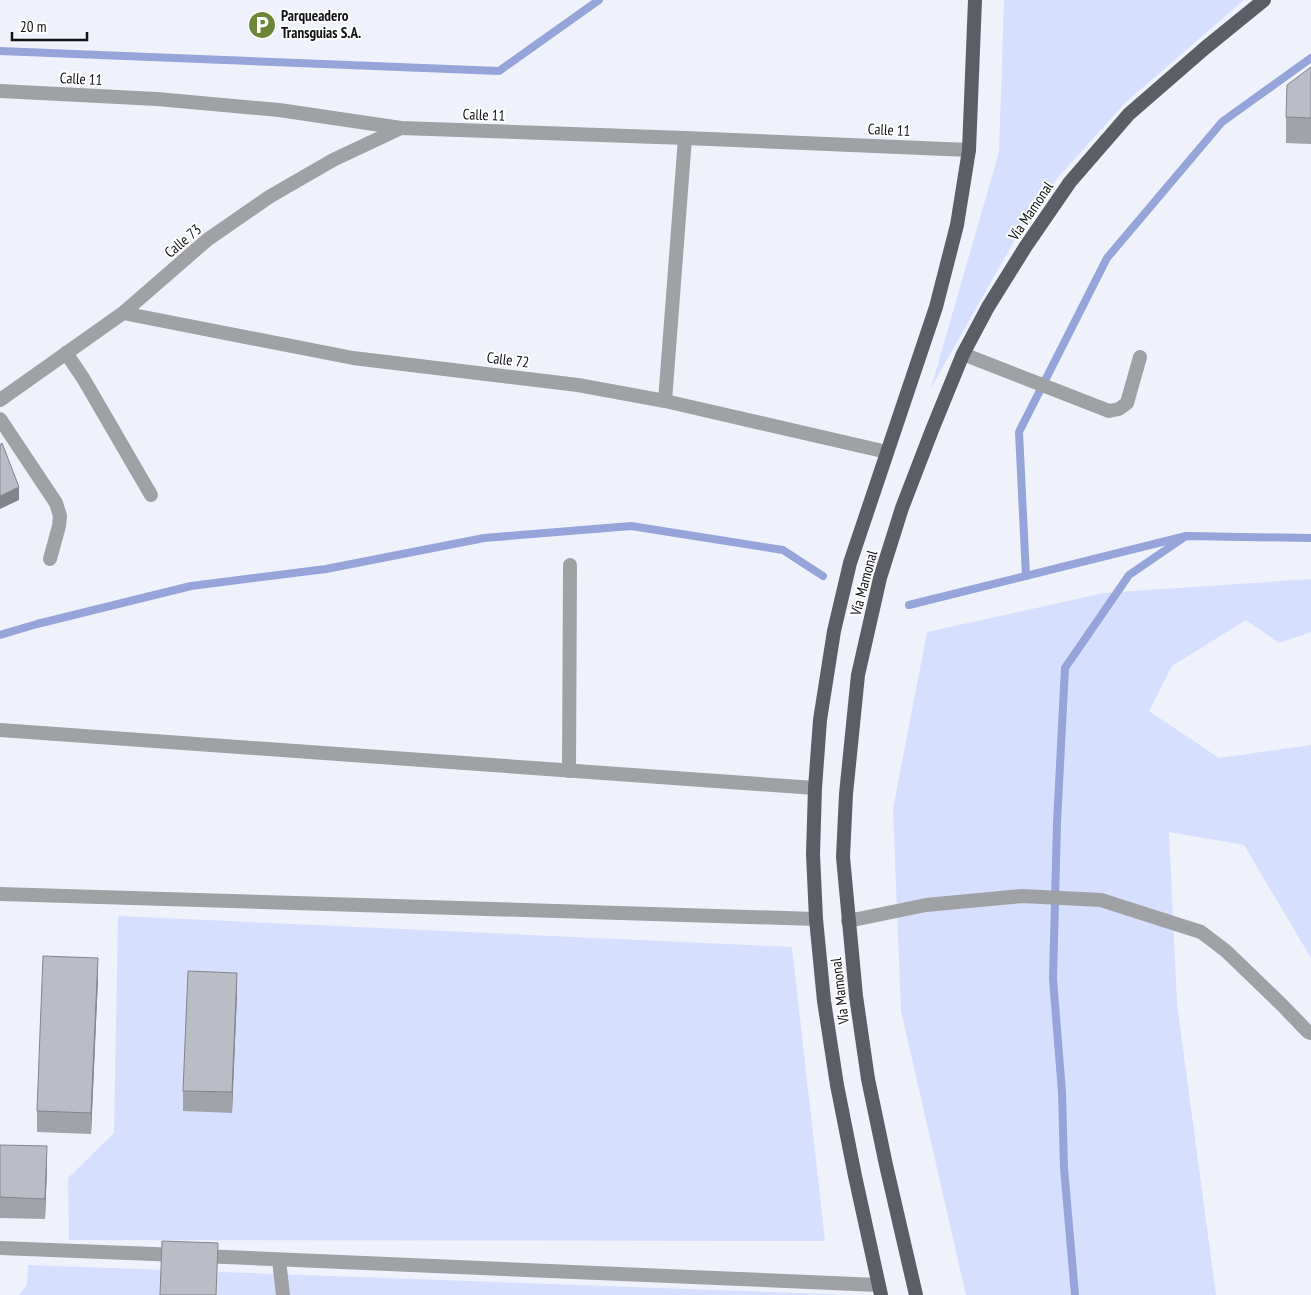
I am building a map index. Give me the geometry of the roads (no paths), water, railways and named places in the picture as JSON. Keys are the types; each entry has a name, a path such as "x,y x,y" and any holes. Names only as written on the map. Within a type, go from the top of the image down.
{"main road":[{"name":"Vía Mamonal","path":"879,1290 837,1085 824,1000 816,919 813,854 820,720 834,631 850,563 936,307 957,225 969,150 975,0"},
{"name":"Vía Mamonal","path":"916,1295 868,1079 856,996 843,857 858,675 880,578 902,508 964,354 988,307 1017,261 1070,182 1129,114 1204,48 1264,0"}],"street":[{"name":"Calle 11","path":"0,91 166,100 279,110 401,128 969,150"},
{"name":"Calle 73","path":"0,400 123,313 208,240 269,197 334,160 401,128"},
{"path":"665,401 685,138"},
{"name":"Calle 72","path":"123,313 353,358 578,386 665,401 887,452"},
{"path":"66,353 83,378 151,495"},
{"path":"964,354 1109,411 1119,409 1127,403 1140,357"},
{"path":"0,418 56,503 60,516 59,526 50,558"},
{"path":"569,771 570,565"},
{"path":"0,730 815,788"},
{"path":"0,894 816,919"},
{"path":"848,921 926,905 1022,896 1101,900 1201,932 1226,951 1311,1033"},
{"path":"0,1248 879,1290"},
{"path":"279,1260 282,1295"}],"waterway":[{"path":"0,51 499,71 599,0"},
{"path":"1026,576 1019,432 1107,258 1222,122 1311,58"},
{"path":"0,635 191,586 326,569 484,538 631,526 783,550 823,576"},
{"path":"909,605 1186,536 1311,538"},
{"path":"1075,1295 1064,1168 1062,1092 1053,979 1057,823 1065,668 1129,575 1186,536"}],"place":[{"name":"Parqueadero Transguias S.A.","path":"262,25"}]}
